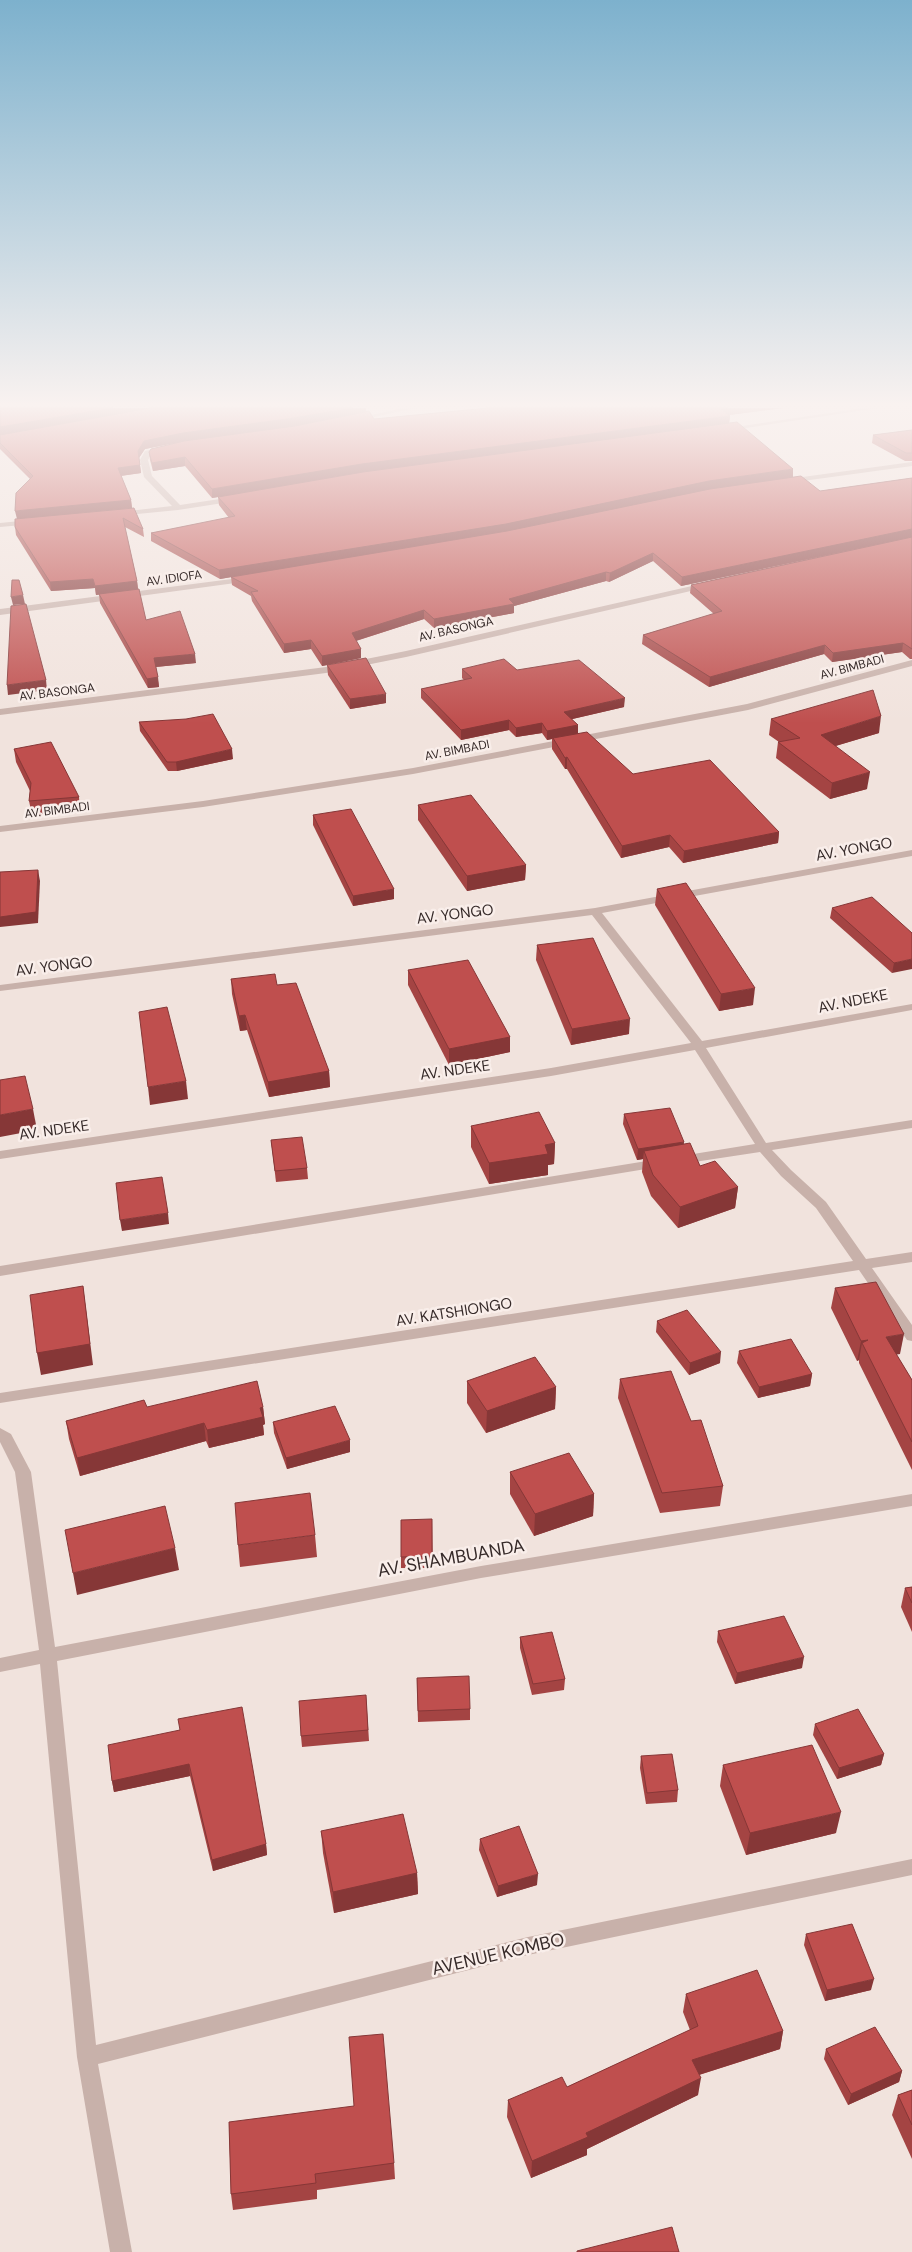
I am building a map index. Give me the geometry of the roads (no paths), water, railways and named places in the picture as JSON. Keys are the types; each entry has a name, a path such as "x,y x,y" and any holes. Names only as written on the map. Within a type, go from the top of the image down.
{"street":[{"path":"110,515 129,513"},
{"path":"0,525 34,522"},
{"name":"AV. IDIOFA","path":"0,612 257,578"},
{"name":"AV. BASONGA","path":"0,712 326,670 406,654 713,583"},
{"name":"AV. BIMBADI","path":"0,830 204,804 414,771 748,707 912,663"},
{"name":"AV. YONGO","path":"0,988 595,911 912,853"},
{"path":"595,911 700,1046 762,1146 821,1205 912,1336"},
{"name":"AV. NDEKE","path":"0,1155 551,1072 912,1007"},
{"path":"0,1271 762,1146 912,1124"},
{"name":"AV. KATSHIONGO","path":"0,1398 912,1257"},
{"path":"0,1434 6,1438 24,1472 48,1656 87,2057 120,2252"},
{"name":"AV. SHAMBUANDA","path":"0,1665 481,1572 912,1500"},
{"name":"AVENUE KOMBO","path":"87,2057 528,1946 912,1867"}]}
